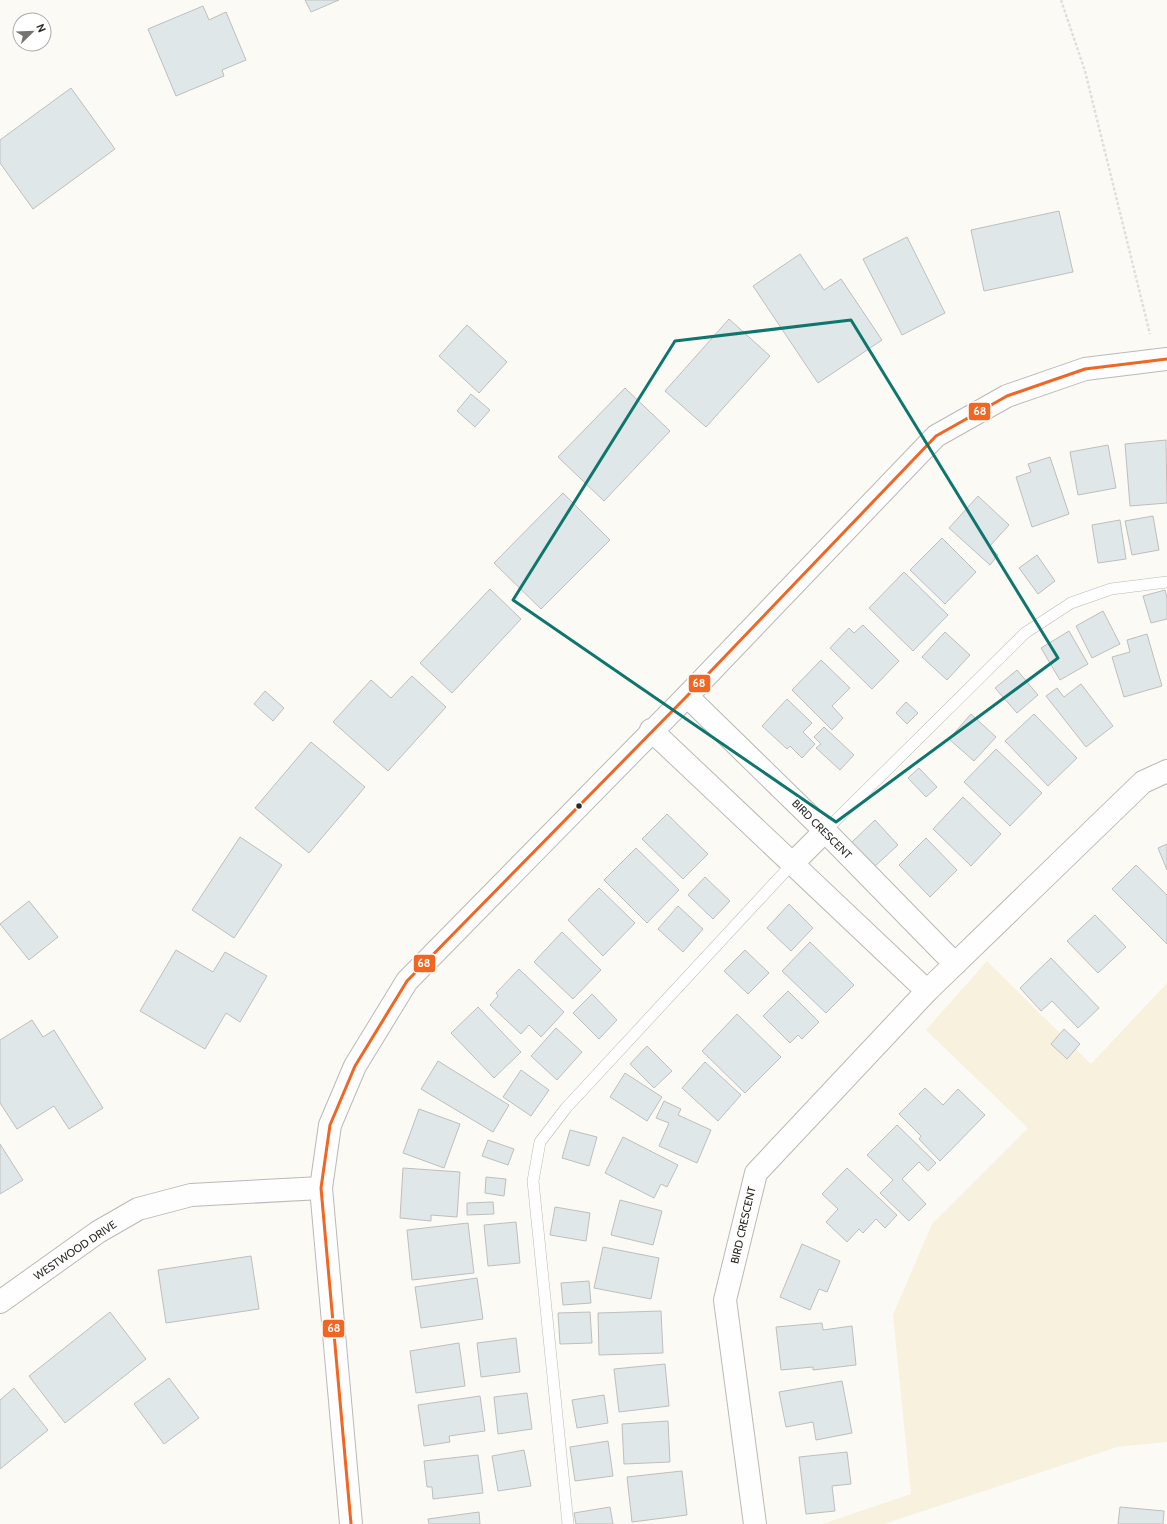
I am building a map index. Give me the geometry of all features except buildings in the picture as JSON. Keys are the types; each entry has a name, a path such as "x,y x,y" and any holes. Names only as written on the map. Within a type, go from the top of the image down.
{"street":[{"path":"351,1524 321,1188 330,1125 355,1066 407,981 687,696 936,436 1007,396 1084,369 1161,360"},
{"name":"BIRD CRESCENT","path":"687,696 825,831 955,964"},
{"path":"652,730 927,991"},
{"name":"BIRD CRESCENT","path":"755,1524 725,1300 756,1173 927,991 1144,782 1167,771"},
{"path":"792,864 825,831"},
{"name":"WESTWOOD DRIVE","path":"0,1302 98,1232 138,1209 191,1195 321,1188"}],"lane":[{"path":"825,831 1025,633 1071,603 1111,589 1167,582"},
{"path":"568,1524 533,1181 540,1142 566,1108 792,864"}],"path":[{"path":"1061,0 1085,71 1161,360"}],"highlighted area":[{"path":"851,320 1058,658 836,822 513,600 675,341"}],"shaded area":[{"path":"987,961 1091,1064 1167,983 1167,1442 1117,1447 884,1524 822,1524 911,1494 893,1315 932,1224 1028,1128 926,1030"}],"transit line":[{"name":"68","path":"351,1524 321,1188 330,1125 355,1066 407,981 687,696 936,436 1007,396 1085,369 1167,359"}]}
